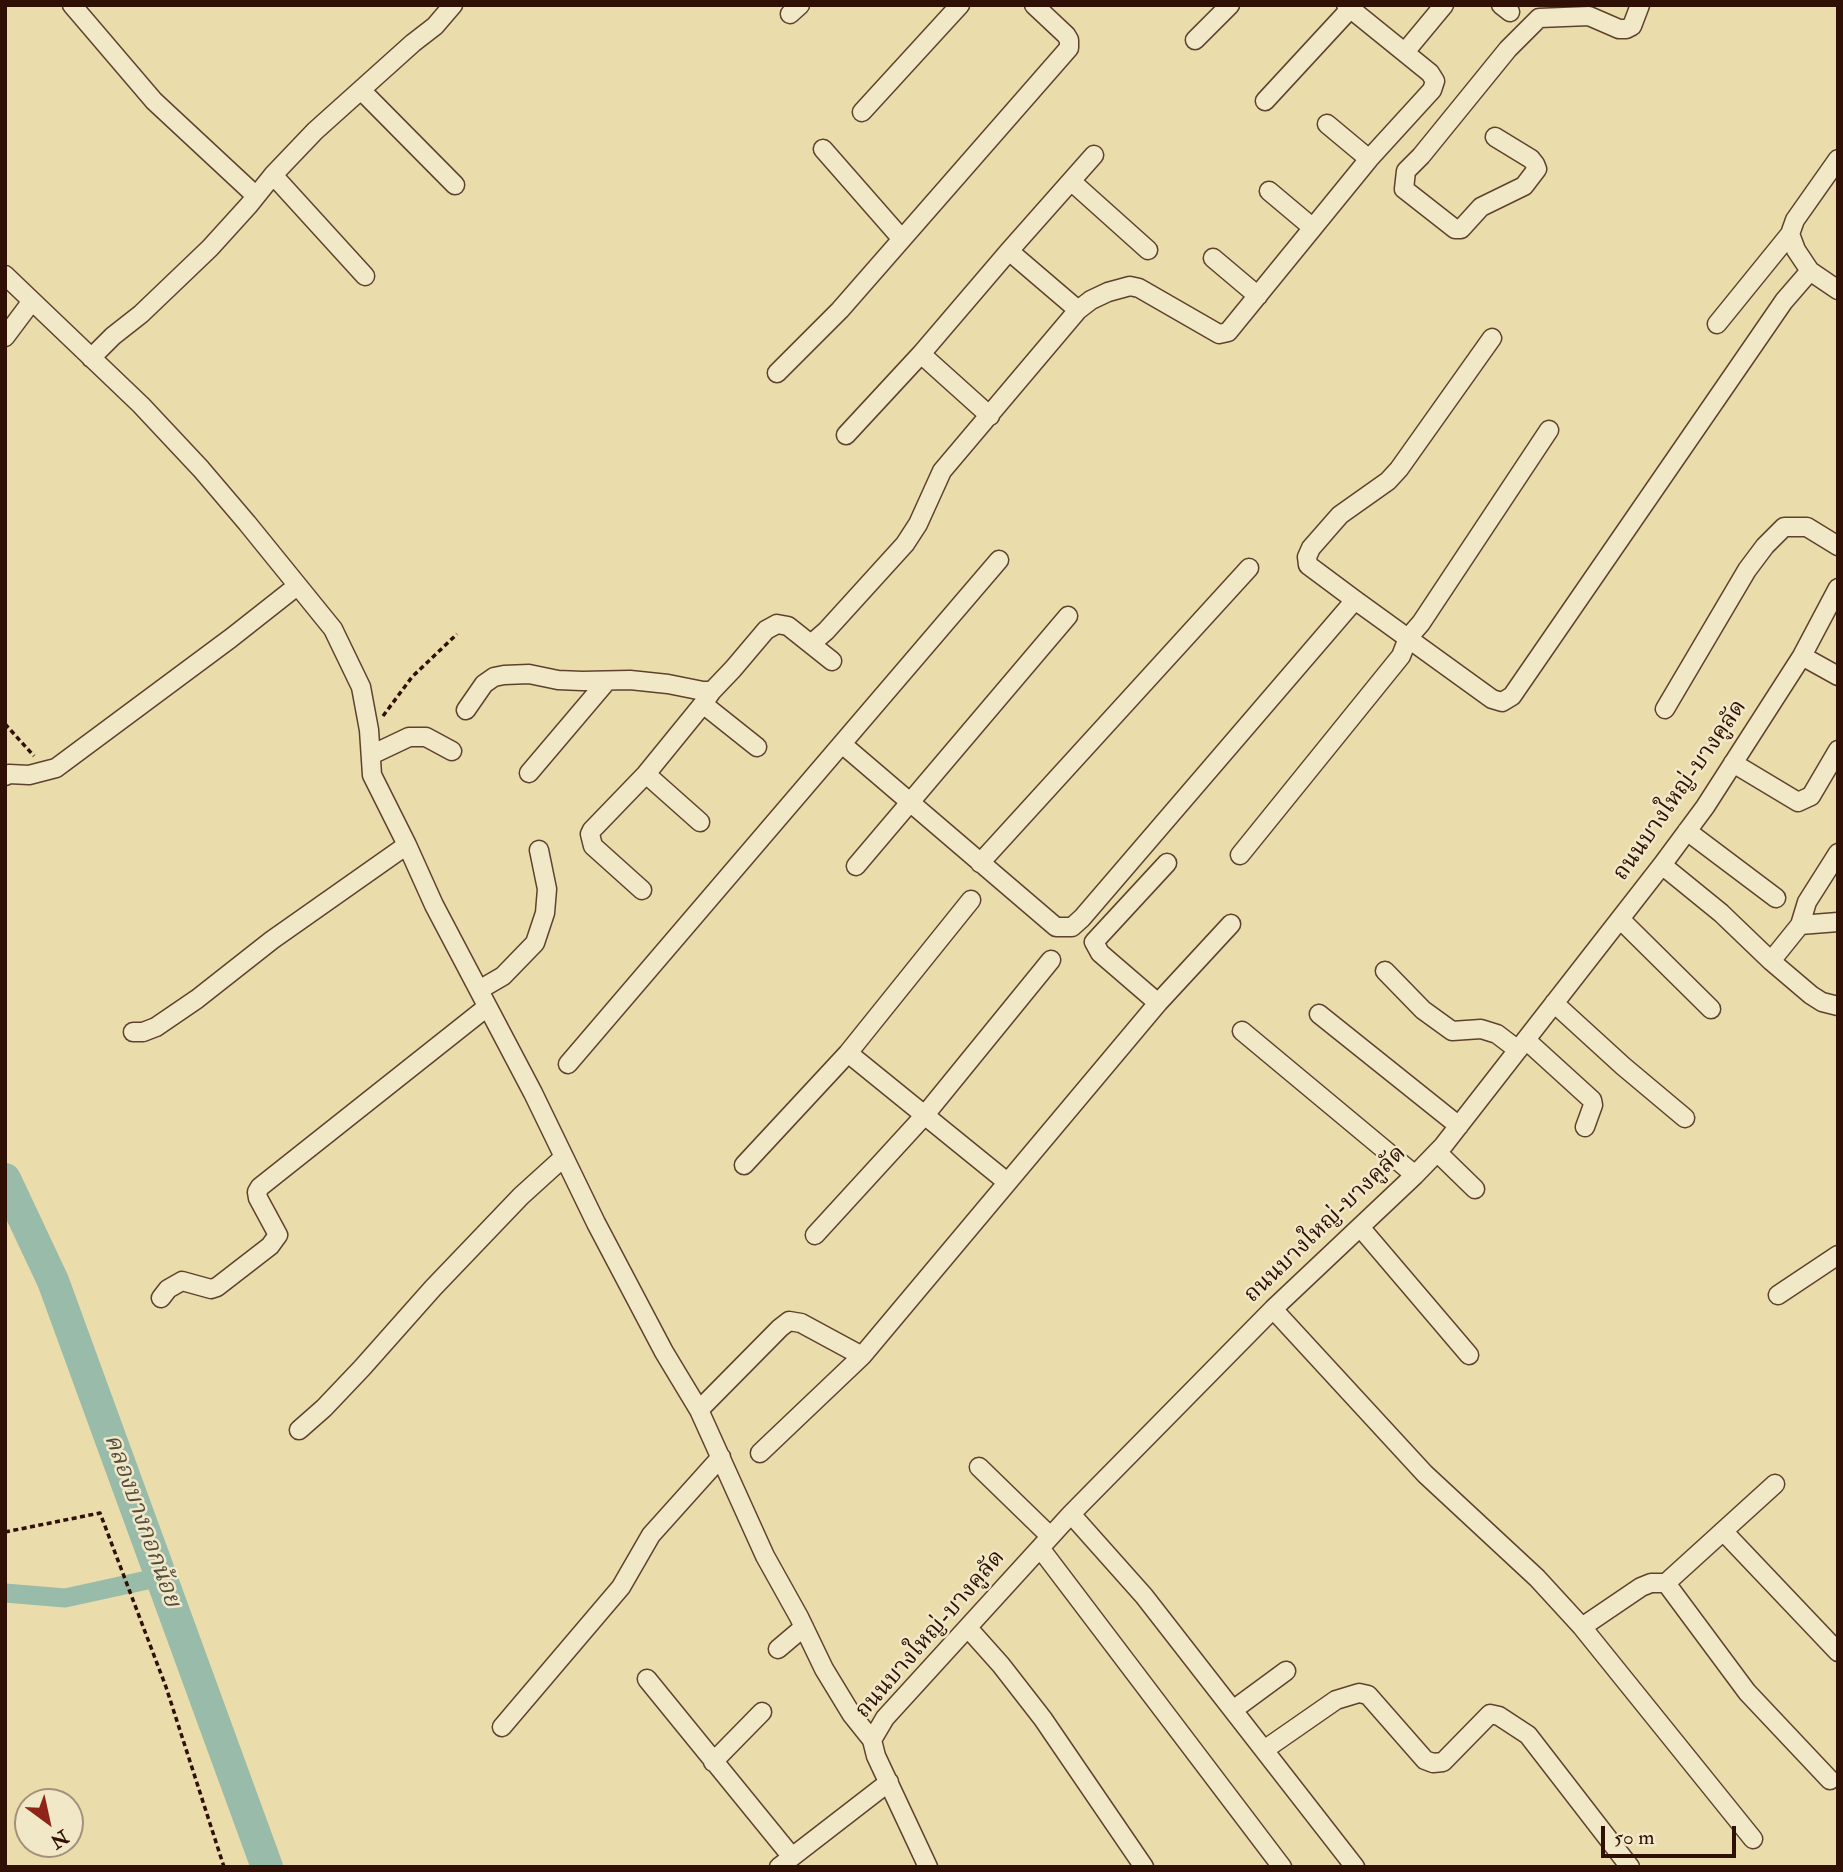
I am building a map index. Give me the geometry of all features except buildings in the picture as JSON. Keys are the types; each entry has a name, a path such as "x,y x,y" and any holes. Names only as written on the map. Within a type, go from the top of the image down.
{"street":[{"path":"72,5 154,102 256,195"},
{"path":"90,358 210,248 315,131 435,26 453,5"},
{"path":"862,112 960,5"},
{"path":"777,373 840,310 1069,48 1066,35 1034,5"},
{"path":"1195,40 1230,5"},
{"path":"1405,52 1444,5"},
{"path":"1495,137 1531,159 1536,169 1524,186 1480,207 1461,229 1455,229 1404,189 1406,171 1507,49 1539,18 1589,16 1619,29 1626,29 1632,26 1640,5"},
{"path":"811,644 905,544 918,524 942,471 1078,310 1108,292 1130,286 1139,288 1219,334 1228,332 1369,159 1432,90 1435,81 1430,73 1348,7 1265,101"},
{"path":"361,90 455,184"},
{"path":"1327,124 1369,159"},
{"path":"823,149 901,239"},
{"path":"846,435 921,354 1094,155"},
{"path":"1717,324 1790,234 1795,220 1838,159"},
{"path":"273,175 365,276"},
{"path":"1071,181 1148,250"},
{"path":"1269,191 1313,228"},
{"path":"1790,234 1796,250 1810,271 1838,290"},
{"path":"1009,251 1078,310"},
{"path":"1213,258 1258,296"},
{"path":"1492,338 1399,469 1388,481 1340,515 1311,548 1307,557 1308,565 1355,600 1492,699 1502,702 1512,696 1784,301 1810,271"},
{"path":"5,275 141,405 201,469 333,629 362,687 369,730 372,775 434,905 533,1093 596,1223 664,1352 699,1410 765,1556 824,1669 852,1716 872,1740"},
{"path":"5,337 32,301"},
{"path":"921,354 990,416"},
{"path":"1240,855 1401,656 1408,638 1421,623 1549,430"},
{"path":"1665,709 1746,570 1784,527 1807,527 1838,546"},
{"path":"568,1064 999,560"},
{"path":"980,863 1250,568"},
{"path":"5,776 29,775 56,768 297,586"},
{"name":"ถนนบางใหญ่-บางคูลัด","path":"928,1867 876,1756 872,1740 885,1718 1071,1514 1273,1309 1437,1152 1687,831 1802,656 1835,598"},
{"path":"842,744 1056,927 1072,927 1355,600"},
{"path":"856,866 1068,617"},
{"path":"642,890 593,846 590,834 592,830 646,774 707,697 766,630 776,624 788,625 832,662"},
{"path":"1802,656 1838,676"},
{"path":"466,710 484,684 494,677 529,674 558,680 630,680 668,684 704,691 757,747"},
{"path":"529,773 607,681"},
{"path":"371,755 409,737 426,737 452,751"},
{"path":"1733,763 1798,802 1811,796 1838,750"},
{"path":"646,774 700,822"},
{"path":"1687,831 1776,898"},
{"path":"134,1032 156,1027 197,999 272,940 407,845"},
{"path":"478,990 503,976 535,943 545,913 547,889 539,850"},
{"path":"1772,961 1800,925 1807,902 1838,853"},
{"path":"1158,1003 1100,953 1094,942 1167,863"},
{"path":"1662,865 1721,913 1811,995 1822,1002 1838,1006"},
{"path":"744,1165 848,1053 971,900"},
{"path":"1620,919 1711,1009"},
{"path":"1800,925 1838,922"},
{"path":"760,1453 862,1356 1158,1003 1231,924"},
{"path":"815,1235 925,1116 1051,960"},
{"path":"1385,971 1423,1010 1452,1031 1481,1029 1522,1045 1591,1100 1593,1105 1585,1127"},
{"path":"1554,1003 1685,1118"},
{"path":"161,1298 168,1289 182,1281 211,1289 270,1246 278,1235 258,1198 260,1187 487,1007"},
{"path":"1319,1014 1459,1126"},
{"path":"1242,1031 1415,1175"},
{"path":"848,1053 1007,1182"},
{"path":"1437,1152 1475,1188"},
{"path":"299,1430 324,1408 520,1196 564,1157"},
{"path":"1360,1227 1469,1355"},
{"path":"1778,1295 1838,1255"},
{"path":"1273,1309 1425,1474 1538,1578 1582,1627 1753,1839"},
{"path":"699,1410 789,1321 801,1323 862,1356"},
{"path":"502,1727 621,1587 651,1535 721,1457"},
{"path":"979,1467 1045,1542 1282,1867"},
{"path":"1582,1627 1641,1587 1651,1583 1665,1583 1775,1484"},
{"path":"1071,1514 1144,1596 1355,1867"},
{"path":"1723,1531 1838,1652"},
{"path":"1665,1583 1747,1692 1830,1780"},
{"path":"778,1649 804,1627"},
{"path":"968,1628 1043,1719 1144,1867"},
{"path":"1233,1710 1286,1671"},
{"path":"647,1679 713,1762 786,1862 889,1782"},
{"path":"1264,1750 1336,1700 1359,1693 1368,1695 1425,1759 1433,1763 1443,1762 1490,1714 1499,1716 1528,1735 1630,1867"},
{"path":"713,1762 762,1713"}],"path":[{"path":"369,730 412,677 457,634"},
{"path":"5,724 46,772"},
{"path":"5,1532 100,1513 166,1687 224,1867"}],"waterway":[{"name":"คลองบางกอกน้อย","path":"5,1179 53,1281 267,1867"},
{"path":"5,1593 65,1598 161,1577"}]}
